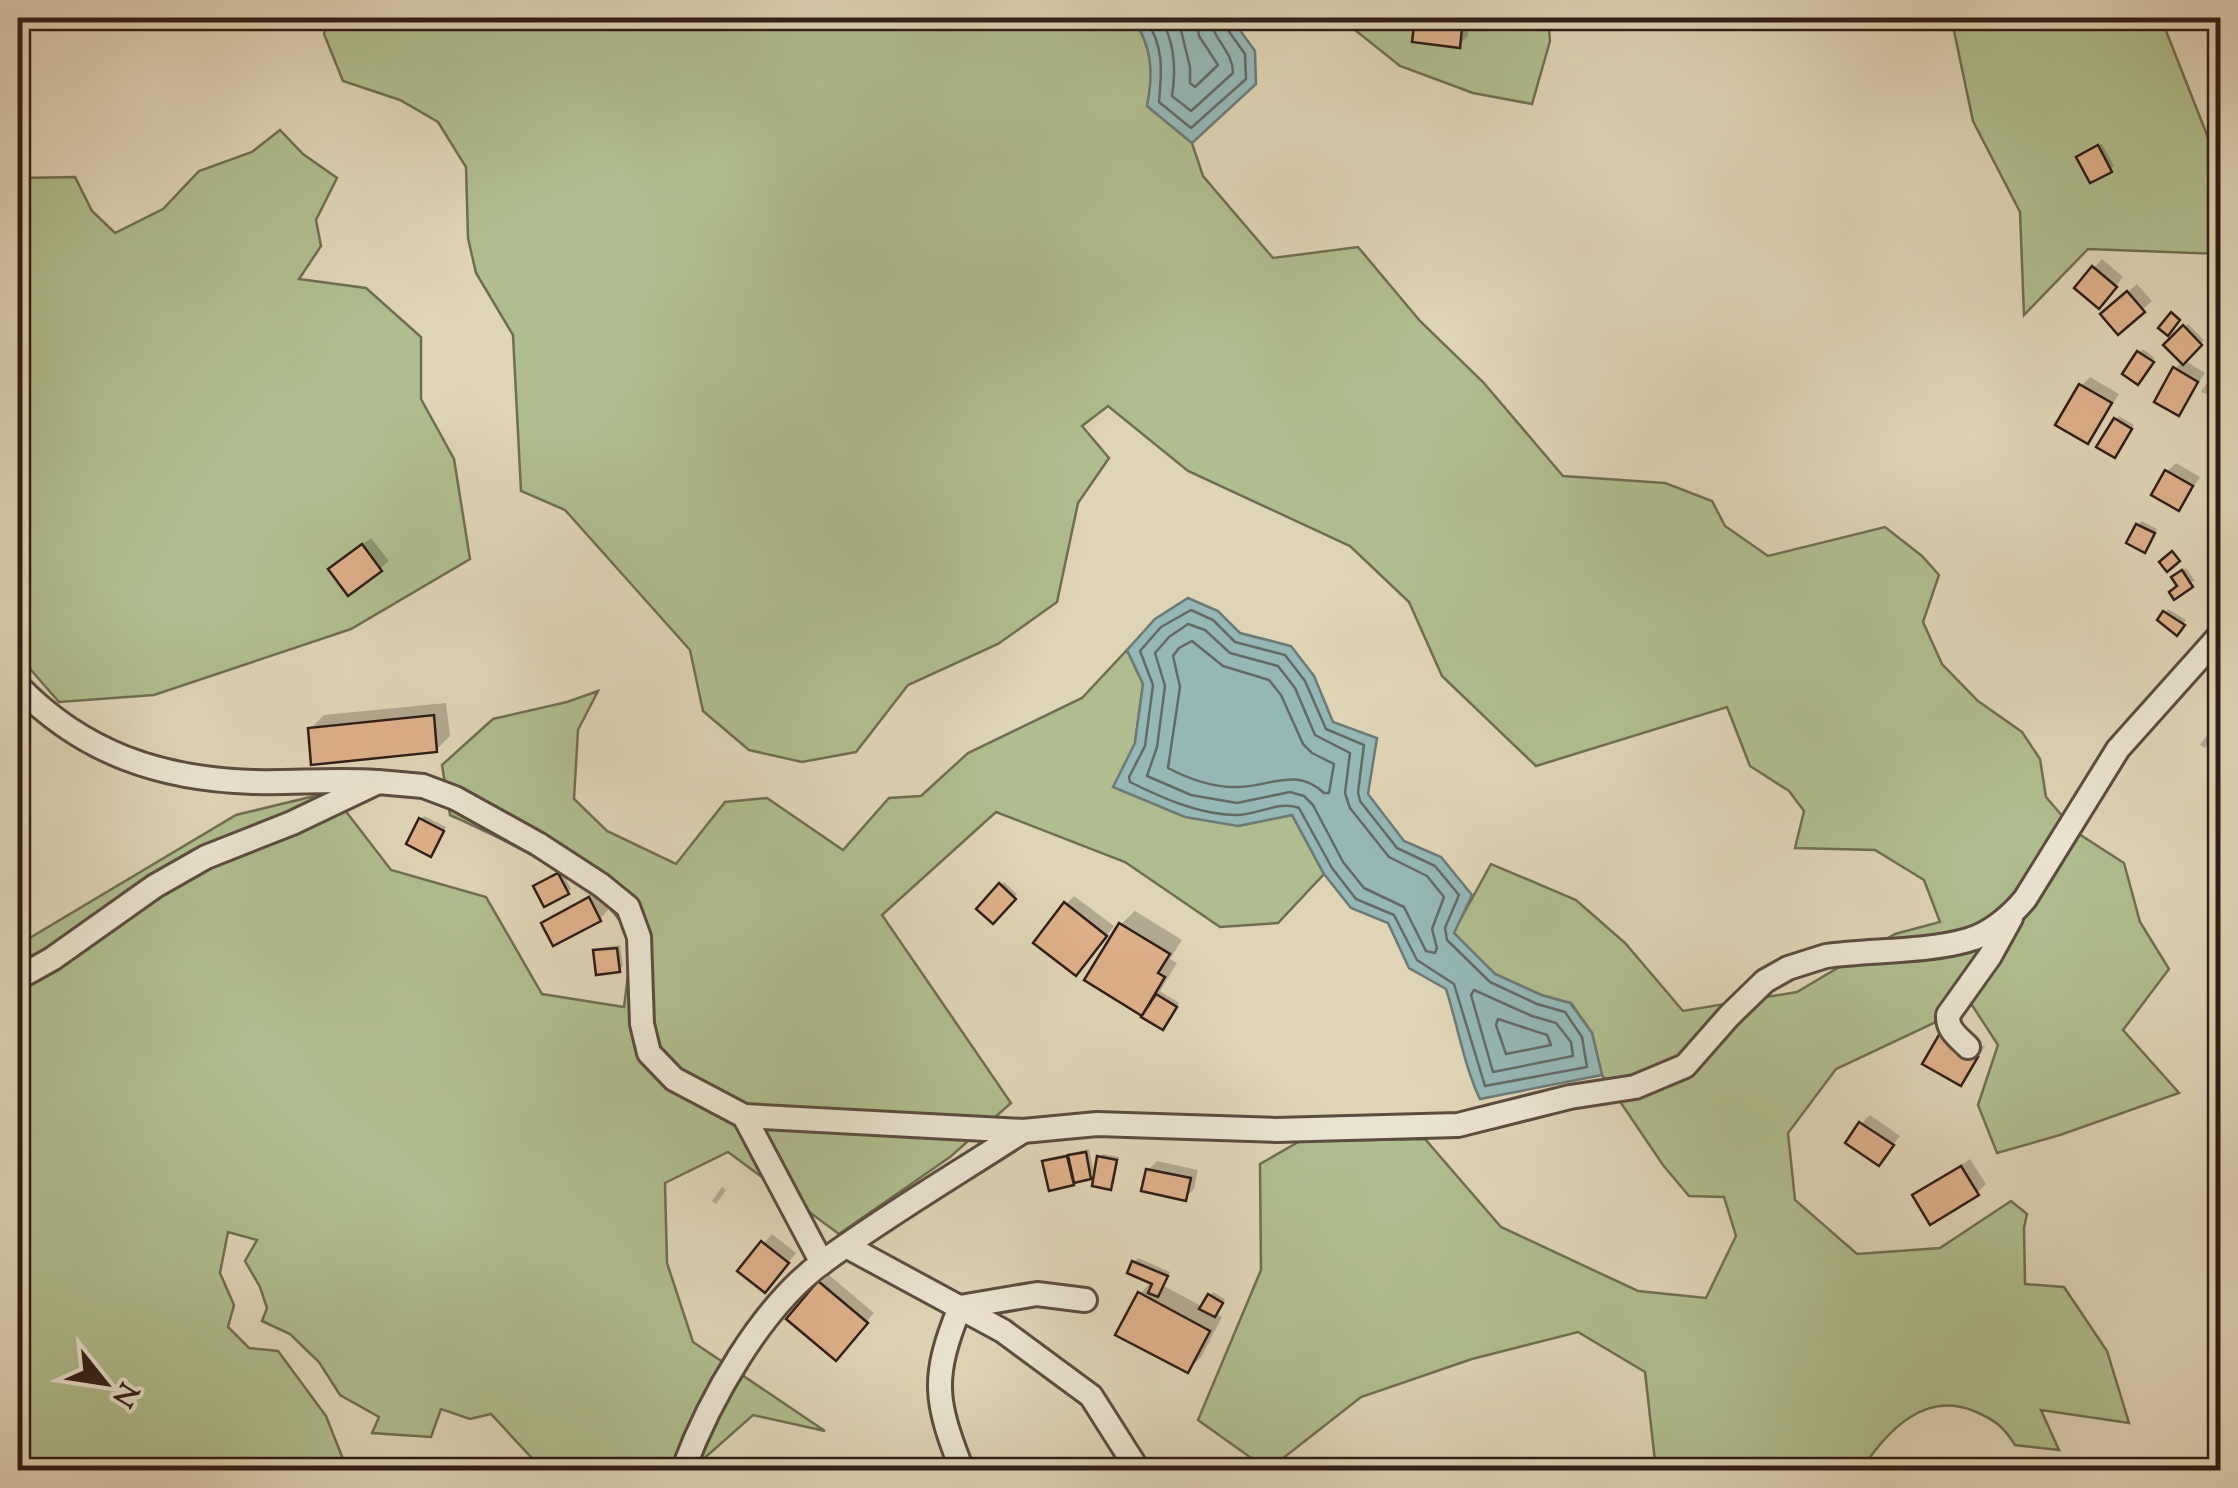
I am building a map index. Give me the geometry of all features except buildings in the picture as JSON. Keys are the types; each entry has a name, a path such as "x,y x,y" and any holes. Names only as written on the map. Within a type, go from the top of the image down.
{"street":[{"path":"1968,1047 1947,1024 1948,1015 1990,956 2012,914 2118,748 2217,647"},
{"path":"18,686 72,734 142,766 249,782 338,780 423,786 456,798 538,844 602,885 628,907 639,937 642,1024 649,1053 674,1080 744,1116 1023,1130 1098,1124 1276,1130 1458,1124 1570,1096 1635,1087 1685,1066 1753,991 1788,968 1826,956 1969,940 2012,914"},
{"path":"18,978 154,886 206,857 292,823 378,782"},
{"path":"744,1116 822,1262"},
{"path":"684,1470 698,1430 749,1344 782,1301 822,1262 1023,1130"},
{"path":"848,1247 1003,1330 1091,1396 1138,1470"},
{"path":"960,1307 1037,1294 1085,1300"},
{"path":"960,1307 946,1342 939,1388 943,1422 962,1470"}],"green space":[{"path":"328,18 1133,18 1150,60 1147,106 1192,143 1203,176 1273,258 1358,247 1420,321 1483,382 1563,476 1665,483 1712,501 1725,526 1768,556 1885,527 1939,575 1923,622 1942,664 1978,701 2022,732 2040,759 2046,797 2076,832 2124,863 2140,922 2169,969 2123,1030 2179,1093 1997,1153 1978,1105 1998,1045 1972,1005 1836,1069 1788,1133 1795,1200 1857,1254 1940,1248 2011,1201 2027,1214 2025,1284 2064,1287 2107,1351 2129,1423 2041,1410 2059,1450 2015,1445 1988,1417 1956,1406 1939,1406 1908,1418 1882,1442 1861,1470 1656,1470 1645,1372 1578,1332 1472,1359 1361,1397 1268,1470 1198,1420 1261,1270 1260,1164 1300,1141 1425,1139 1501,1227 1638,1291 1706,1298 1736,1236 1724,1197 1689,1196 1663,1165 1602,1075 1592,1033 1571,1003 1541,995 1495,974 1453,933 1491,864 1576,900 1625,943 1683,1011 1797,992 1895,934 1940,922 1924,880 1875,850 1795,848 1804,811 1789,791 1750,766 1727,707 1536,766 1442,676 1409,602 1350,546 1188,471 1108,406 1082,426 1109,458 1078,503 1057,602 998,644 908,685 856,752 802,762 749,750 703,711 690,650 565,510 521,491 513,335 476,273 468,238 466,167 438,122 400,100 343,81 324,34"},
{"path":"1340,18 1548,18 1550,41 1532,104 1473,93 1400,66"},
{"path":"1955,18 2161,18 2220,168 2220,254 2088,249 2024,315 2020,212 1973,121 1954,31"},
{"path":"280,130 303,154 337,178 316,220 321,246 299,279 366,288 421,337 421,399 454,459 470,559 351,629 154,695 59,702 18,655 18,143 21,178 75,177 92,211 115,233 163,209 199,171 252,152"},
{"path":"1127,650 1143,684 1135,743 1238,826 1292,815 1324,874 1278,923 1220,927 1125,862 996,812 882,915 1011,1103 950,1157 839,1234 728,1152 665,1183 667,1263 693,1342 825,1431 753,1415 691,1470 543,1470 491,1414 470,1419 441,1409 431,1437 372,1433 379,1417 340,1395 319,1362 290,1334 262,1321 267,1308 245,1261 257,1240 228,1232 220,1273 234,1305 228,1327 249,1348 278,1351 326,1416 343,1459 353,1470 51,1470 26,1466 18,1470 18,945 236,815 331,792 391,870 486,897 542,994 624,1007 628,937 601,900 551,866 450,815 442,765 493,719 598,691 578,730 574,799 607,831 676,864 725,802 767,798 843,850 889,798 921,796 968,753 1082,698"}],"water":[{"path":"1133,18 1231,18 1255,51 1256,84 1192,143 1147,106 1150,60"},
{"path":"1188,598 1218,611 1240,633 1291,646 1314,676 1333,722 1377,738 1368,794 1404,841 1441,857 1472,895 1454,933 1495,974 1570,1003 1592,1033 1602,1075 1480,1099 1446,989 1409,968 1388,923 1351,908 1324,874 1292,815 1238,826 1185,817 1113,787 1135,743 1143,684 1127,650 1155,619"}]}
